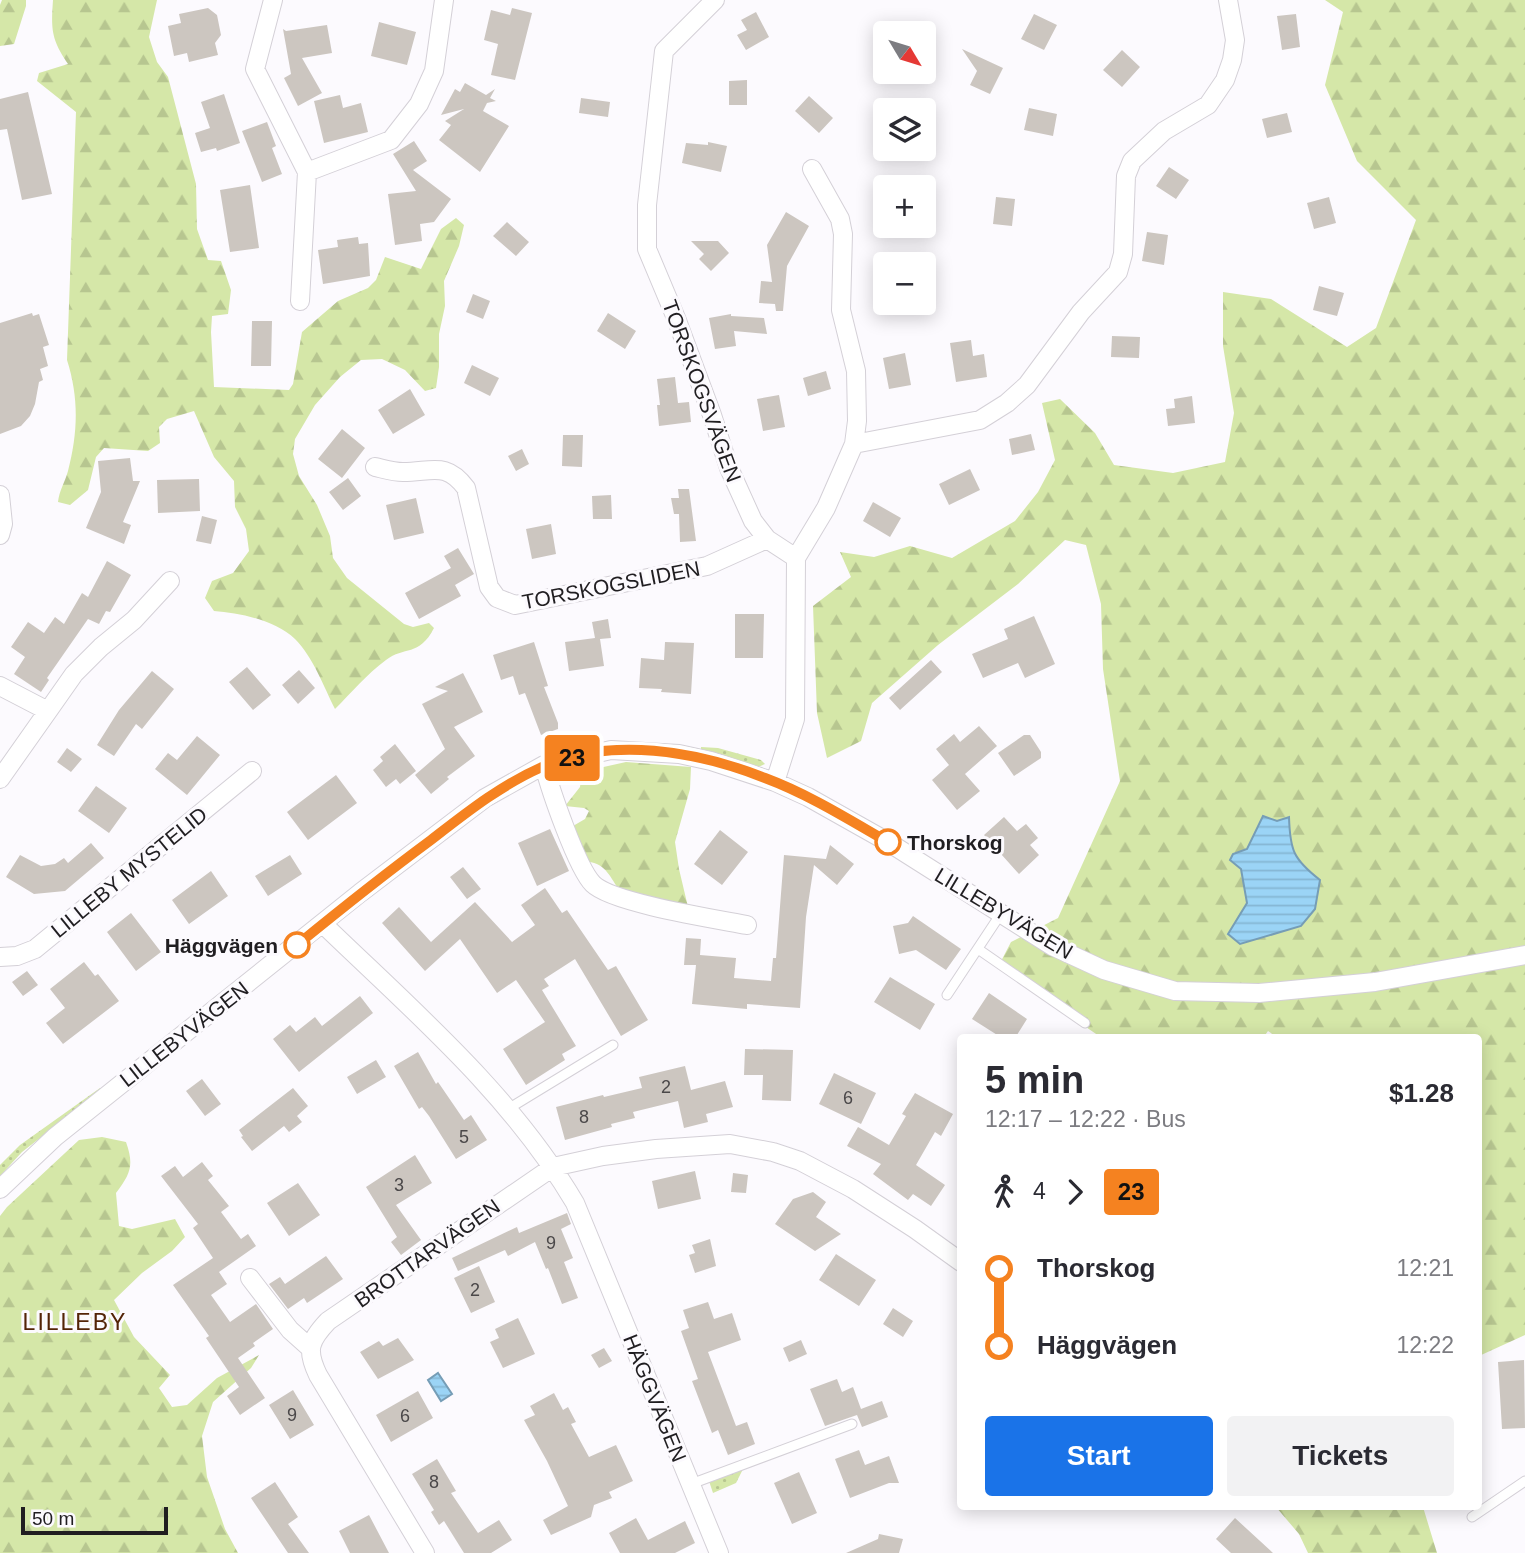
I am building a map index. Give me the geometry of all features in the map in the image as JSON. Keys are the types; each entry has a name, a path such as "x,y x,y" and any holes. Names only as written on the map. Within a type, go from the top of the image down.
{"street":[{"path":"272,0 255,69 307,172 300,301"},
{"path":"307,172 391,140 419,104 434,71 444,0"},
{"name":"TORSKOGSVÄGEN","path":"715,0 664,51 647,205 647,249 712,415 729,468 752,521 767,539 796,558"},
{"path":"853,444 980,420 1007,403 1027,385 1074,321 1118,272 1123,254 1126,176 1132,160 1164,131 1208,105 1225,80 1235,40 1228,0"},
{"path":"775,782 795,719 796,558 826,508 853,444 857,421 856,371 841,310 843,234 840,219 812,169"},
{"name":"TORSKOGSLIDEN","path":"375,467 401,472 443,469 461,481 466,488 489,587 497,598 515,605 707,566 767,539"},
{"path":"0,495 4,524 0,535"},
{"path":"0,779 74,674 101,647 134,621 170,581"},
{"path":"0,686 48,711"},
{"name":"LILLEBYVÄGEN","path":"0,1189 55,1137 485,799 544,765 611,750 679,754 711,761 775,782 808,797 888,842 1052,946 1104,970 1175,991 1259,993 1362,983 1525,955"},
{"path":"544,765 548,782 582,868 594,885 614,895 747,925"},
{"name":"LILLEBY MYSTELID","path":"0,957 17,956 35,949 252,771"},
{"name":"HÄGGVÄGEN","path":"323,924 458,1052 508,1109 553,1167 575,1203 719,1553"},
{"path":"553,1167 603,1156 656,1149 730,1144 773,1152 800,1161 844,1184 957,1259"},
{"name":"BROTTARVÄGEN","path":"309,1347 316,1333 328,1321 553,1167"},
{"path":"250,1278 289,1330 309,1347 312,1364 318,1375 425,1553"}],"lane":[{"path":"947,995 1000,915"},
{"path":"978,949 1085,1023"},
{"path":"508,1109 613,1045"},
{"path":"691,1484 852,1424"},
{"path":"1472,1517 1525,1481"}],"green space":[{"path":"2,0 26,0 26,6 14,44 0,46 0,5"},
{"path":"53,0 157,0 149,37 157,62 168,77 196,184 197,229 208,260 221,261 231,290 228,314 212,316 214,387 289,390 293,384 302,332 338,301 368,288 376,280 385,257 421,269 441,229 456,218 464,225 459,246 444,281 445,306 439,334 436,388 425,391 405,370 382,359 361,360 340,377 315,405 295,439 293,454 299,476 317,505 330,536 333,558 347,578 404,624 413,627 429,623 434,628 423,643 379,665 335,709 313,663 287,632 267,622 214,611 205,598 212,581 233,573 249,551 246,529 235,507 234,481 214,457 194,411 167,419 159,427 160,443 148,451 104,448 96,457 88,490 70,505 58,502 68,471 75,429 74,388 67,360 76,112 37,81 39,73 68,64 53,34"},
{"path":"1325,0 1525,0 1525,1335 1482,1355 1482,1034 1272,1034 1268,1031 1266,1034 1096,1034 998,967 1011,942 1058,918 1120,781 1103,669 1101,604 1086,545 1065,540 1018,584 938,645 872,703 861,741 827,758 817,713 813,606 851,577 840,552 874,557 910,546 952,558 1015,521 1038,492 1055,460 1042,403 1060,399 1095,433 1114,465 1173,473 1225,462 1234,413 1223,346 1223,292 1271,299 1347,347 1376,328 1416,220 1357,161 1325,85 1343,12","holes":["1263,816 1279,826 1301,865 1320,880 1228,934 1247,903 1241,869 1230,860 1233,854 1247,849"]},
{"path":"701,747 718,748 761,760 765,764 756,768 720,754 701,750"},
{"path":"626,762 691,767 690,789 675,842 688,907 620,891 604,868 588,862 573,826 585,819 589,811 565,806 580,787 581,779 563,776"},
{"path":"100,1088 103,1089 22,1152 0,1176 0,1165 20,1145"},
{"path":"102,1137 126,1142 130,1157 130,1169 116,1193 119,1226 132,1229 175,1219 185,1237 114,1300 134,1337 170,1375 159,1388 172,1407 187,1405 217,1378 259,1355 251,1368 213,1402 202,1436 207,1477 225,1529 238,1553 0,1553 0,1216 79,1140"},
{"path":"743,1469 736,1483 713,1493 709,1481"},
{"path":"1279,1510 1424,1510 1437,1553 1308,1553 1299,1534"}],"water":[{"path":"1263,816 1277,821 1289,817 1290,838 1295,853 1304,866 1320,880 1315,909 1301,926 1240,944 1228,934 1247,903 1241,869 1230,860 1233,854 1247,849"},
{"path":"438,1373 452,1394 441,1401 428,1380"}],"building":[{"path":"208,8 217,15 221,35 215,43 218,55 189,62 187,53 174,56 168,26 181,23 179,14"},
{"path":"512,8 532,13 515,80 491,75 498,44 484,40 491,10 510,15"},
{"path":"756,12 769,37 746,50 737,35 747,30 741,20"},
{"path":"1034,14 1057,25 1044,50 1021,39"},
{"path":"1296,14 1300,47 1282,50 1277,16"},
{"path":"379,22 416,32 407,65 371,56"},
{"path":"327,25 332,53 302,58 322,93 298,106 284,78 291,74 283,29 286,31"},
{"path":"962,49 1003,68 990,94 970,85 977,71"},
{"path":"1122,50 1140,67 1122,87 1103,70"},
{"path":"747,80 747,105 729,105 729,81"},
{"path":"465,83 486,95 495,89 490,98 496,101 487,103 483,111 509,126 480,172 439,140 451,125 445,121 464,109 441,115 455,89 460,92"},
{"path":"28,92 52,194 22,200 7,129 0,130 0,99"},
{"path":"224,94 240,143 217,151 216,148 201,152 195,133 210,128 201,102"},
{"path":"340,95 343,108 361,103 368,132 324,143 314,101"},
{"path":"809,96 833,118 819,133 795,111"},
{"path":"581,98 610,102 608,117 579,113"},
{"path":"1029,108 1057,114 1053,136 1024,130"},
{"path":"1287,113 1292,132 1267,138 1262,119"},
{"path":"267,122 276,146 272,148 282,174 262,182 242,131"},
{"path":"414,141 427,161 413,170 451,199 434,222 420,224 422,241 395,245 388,194 416,191 393,154"},
{"path":"708,142 727,146 721,172 682,163 686,143 708,145"},
{"path":"1169,167 1189,180 1176,199 1156,186"},
{"path":"250,185 259,248 230,252 220,190"},
{"path":"996,197 1015,199 1012,226 993,224"},
{"path":"1329,197 1336,223 1314,229 1307,203"},
{"path":"786,212 809,226 787,266 783,311 776,311 775,304 759,303 761,281 772,282 767,245"},
{"path":"507,222 529,242 516,256 493,236"},
{"path":"1147,232 1168,235 1164,265 1142,261"},
{"path":"358,237 359,244 368,243 370,276 323,284 318,250 338,247 337,240"},
{"path":"691,241 718,241 729,253 711,271 699,259 704,254"},
{"path":"1319,286 1344,293 1337,316 1313,310"},
{"path":"473,294 490,301 483,319 466,312"},
{"path":"32,313 33,316 39,314 49,345 43,347 48,366 40,369 43,380 39,382 30,416 21,426 0,434 0,323"},
{"path":"608,313 636,331 625,349 597,331"},
{"path":"731,314 764,318 767,334 734,331 736,346 715,349 709,318"},
{"path":"252,321 272,321 271,366 251,366"},
{"path":"1112,336 1140,337 1139,358 1111,357"},
{"path":"971,340 973,356 984,354 987,377 956,382 950,343"},
{"path":"905,353 911,385 889,389 883,358"},
{"path":"472,365 499,378 490,396 464,383"},
{"path":"826,371 831,389 808,396 803,378"},
{"path":"675,377 678,403 689,402 691,422 659,426 657,379"},
{"path":"410,389 425,415 393,434 378,410"},
{"path":"779,395 785,427 763,431 757,399"},
{"path":"1192,396 1195,423 1168,426 1166,409 1175,408 1174,399"},
{"path":"342,429 365,448 342,478 318,459"},
{"path":"1031,434 1035,450 1012,455 1009,439"},
{"path":"563,435 583,435 582,467 562,466"},
{"path":"522,449 529,464 516,471 508,456"},
{"path":"130,458 133,481 140,481 123,522 131,525 124,544 86,528 101,492 98,461"},
{"path":"970,469 980,490 949,505 939,484"},
{"path":"348,478 361,496 343,510 329,492"},
{"path":"199,479 200,511 158,513 157,480"},
{"path":"678,489 689,489 696,541 680,542 679,514 674,514 671,498 679,498"},
{"path":"611,495 612,519 593,519 592,496"},
{"path":"416,498 424,533 394,540 386,505"},
{"path":"873,502 901,518 890,537 863,521"},
{"path":"202,516 217,520 211,544 196,541"},
{"path":"551,524 556,554 532,559 526,529"},
{"path":"458,548 474,574 455,585 461,596 419,619 405,593 451,568 444,556"},
{"path":"107,561 131,575 110,612 106,611 99,624 88,619 47,678 49,680 41,692 14,674 25,657 11,647 28,622 44,633 55,617 64,624 82,593 88,597"},
{"path":"735,614 764,614 763,658 735,658"},
{"path":"1034,616 1055,664 1025,678 1018,663 983,678 972,654 1008,639 1004,629"},
{"path":"608,619 611,638 600,639 604,666 569,671 565,642 595,638 592,622"},
{"path":"534,642 548,686 544,687 558,723 558,729 541,735 525,693 519,695 513,676 501,680 493,655"},
{"path":"665,642 694,643 691,694 639,688 641,658 664,660"},
{"path":"931,660 942,672 900,710 889,698"},
{"path":"247,667 271,695 253,710 229,682"},
{"path":"299,670 315,688 298,704 282,685"},
{"path":"152,671 174,689 142,729 136,724 114,756 97,745 119,710"},
{"path":"463,673 483,712 454,727 475,756 447,777 449,779 431,794 415,775 445,749 422,704 448,691 435,687"},
{"path":"979,726 997,746 965,774 980,791 957,810 932,780 949,765 936,749 954,734 960,742"},
{"path":"1024,735 1030,735 1041,752 1041,758 1014,776 998,753"},
{"path":"197,736 220,755 187,795 155,769 168,753 177,760"},
{"path":"395,744 416,771 400,784 396,779 386,787 373,770 383,761 380,757"},
{"path":"67,748 82,759 71,772 57,762"},
{"path":"336,775 357,803 308,840 287,812"},
{"path":"96,786 127,808 109,833 78,811"},
{"path":"1004,817 1017,831 1026,824 1038,838 1030,845 1039,855 1019,874 984,835"},
{"path":"550,829 569,871 537,886 518,843"},
{"path":"720,830 748,852 722,885 694,864"},
{"path":"91,843 104,858 65,891 34,894 6,877 20,855 41,866 55,864 64,858 68,863"},
{"path":"830,845 854,864 837,885 814,865 806,917 800,1008 747,1004 747,1009 692,1004 696,965 684,965 686,938 701,939 700,955 736,958 734,978 771,981 773,958 776,958 784,855 826,859"},
{"path":"290,855 302,874 268,896 255,876"},
{"path":"463,867 481,889 467,899 450,877"},
{"path":"211,871 228,896 189,924 172,900"},
{"path":"545,888 562,913 567,910 608,970 616,966 648,1020 621,1036 575,959 544,979 549,986 542,990 576,1046 562,1054 565,1060 526,1085 503,1049 545,1022 516,980 497,993 460,939 425,971 382,923 399,907 431,942 475,902 512,942 535,925 521,905"},
{"path":"131,913 161,952 136,971 107,932"},
{"path":"913,916 961,949 946,970 916,950 899,954 893,926 908,923"},
{"path":"84,962 95,976 98,974 119,1001 63,1044 46,1023 65,1008 50,989"},
{"path":"27,971 38,985 23,996 12,982"},
{"path":"890,977 935,1004 920,1030 874,1002"},
{"path":"989,993 1027,1019 1018,1034 996,1034 972,1019"},
{"path":"360,996 373,1013 299,1072 273,1039 290,1025 296,1032 315,1017 322,1026"},
{"path":"745,1049 793,1050 791,1101 762,1100 763,1075 744,1075"},
{"path":"418,1052 436,1084 438,1082 464,1120 471,1115 487,1140 456,1159 429,1116 422,1107 419,1109 394,1066"},
{"path":"376,1060 386,1077 357,1094 347,1077"},
{"path":"685,1066 691,1090 725,1081 733,1107 706,1114 708,1122 684,1128 678,1101 633,1112 635,1118 565,1140 556,1107 642,1088 639,1077"},
{"path":"834,1073 876,1093 861,1124 819,1104"},
{"path":"202,1079 221,1104 205,1116 186,1091"},
{"path":"293,1088 308,1106 297,1116 302,1122 289,1132 284,1126 252,1151 239,1130"},
{"path":"915,1093 953,1114 941,1136 935,1132 916,1165 945,1185 931,1206 913,1194 908,1200 873,1174 881,1164 847,1146 858,1127 889,1145 906,1116 902,1114"},
{"path":"415,1155 432,1183 396,1205 421,1240 401,1255 391,1242 397,1237 366,1187"},
{"path":"202,1162 213,1176 208,1180 229,1206 221,1212 241,1239 248,1234 256,1246 219,1272 227,1284 211,1295 230,1322 256,1304 273,1329 238,1358 265,1398 240,1415 227,1396 239,1387 206,1338 209,1336 173,1285 213,1258 193,1228 198,1224 161,1176 175,1166 183,1177"},
{"path":"695,1171 701,1199 658,1209 652,1181"},
{"path":"733,1173 748,1175 746,1193 731,1192"},
{"path":"298,1183 320,1215 289,1236 267,1203"},
{"path":"813,1192 826,1202 816,1217 841,1234 815,1251 775,1224 793,1199"},
{"path":"567,1213 571,1224 561,1229 573,1258 564,1262 578,1298 562,1304 535,1242 508,1256 505,1250 458,1271 452,1258 517,1227 519,1233"},
{"path":"710,1239 716,1266 695,1273 689,1255 695,1253 692,1245"},
{"path":"836,1254 876,1280 859,1306 819,1280"},
{"path":"326,1256 343,1279 307,1303 304,1298 288,1309 269,1284 280,1277 285,1284"},
{"path":"479,1266 495,1302 471,1313 454,1278"},
{"path":"708,1302 714,1319 732,1313 741,1340 708,1352 736,1426 747,1422 755,1444 728,1455 718,1430 712,1433 692,1381 698,1379 681,1331 689,1328 683,1310"},
{"path":"893,1308 913,1321 903,1337 883,1324"},
{"path":"518,1318 535,1354 503,1368 490,1342 499,1338 495,1329"},
{"path":"398,1338 414,1360 378,1379 360,1352 379,1341 383,1346"},
{"path":"801,1340 807,1354 789,1362 783,1348"},
{"path":"604,1348 612,1361 599,1368 591,1355"},
{"path":"1524,1360 1525,1428 1502,1429 1498,1362"},
{"path":"837,1379 842,1392 853,1387 861,1409 882,1401 888,1417 862,1427 857,1415 825,1426 810,1389"},
{"path":"293,1390 314,1425 290,1439 269,1405"},
{"path":"418,1391 433,1418 391,1442 376,1415"},
{"path":"554,1393 563,1410 568,1407 576,1422 571,1424 589,1457 616,1445 633,1481 609,1492 612,1498 594,1505 591,1517 551,1535 543,1520 568,1506 524,1420 535,1415 530,1406"},
{"path":"859,1450 865,1465 889,1456 899,1483 889,1483 850,1498 835,1459"},
{"path":"437,1459 456,1491 451,1493 478,1533 499,1520 512,1540 491,1553 464,1553 444,1521 439,1525 431,1512 434,1510 412,1474"},
{"path":"799,1472 817,1513 792,1524 774,1483"},
{"path":"275,1482 298,1517 288,1524 309,1553 288,1553 251,1498"},
{"path":"369,1515 389,1553 350,1553 339,1531"},
{"path":"636,1518 648,1540 685,1521 695,1543 675,1553 620,1553 609,1533"},
{"path":"1235,1518 1273,1553 1231,1553 1216,1539"},
{"path":"879,1534 903,1539 899,1553 846,1553 878,1539"}],"bus line":[{"name":"23","path":"297,945 360,893 485,799 544,765 611,750 679,754 762,776 808,797 888,842"}],"place":[{"name":"Thorskog","path":"888,842"},
{"name":"Häggvägen","path":"297,945"}],"district":[{"name":"LILLEBY","path":"75,1322"}]}
